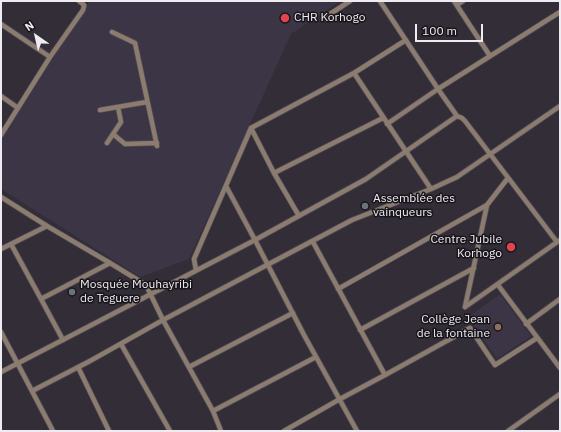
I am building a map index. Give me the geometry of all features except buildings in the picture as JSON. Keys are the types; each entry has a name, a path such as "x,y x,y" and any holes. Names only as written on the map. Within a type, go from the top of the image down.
{"street":[{"path":"1,135 50,57 83,10 84,4 79,1"},
{"path":"327,16 350,1"},
{"path":"380,1 457,116 465,121 558,241 465,308 487,205"},
{"path":"463,1 455,3 490,56"},
{"path":"387,124 438,89 560,12"},
{"path":"1,24 50,57"},
{"path":"112,32 135,43 157,145 124,144 113,134"},
{"path":"196,270 194,259 251,128 354,73 406,40"},
{"path":"354,73 431,189"},
{"path":"1,96 18,108"},
{"path":"100,110 147,102"},
{"path":"32,391 352,220 458,177 560,106"},
{"path":"107,143 121,122 118,107"},
{"path":"1,372 255,240 366,179 457,116"},
{"path":"274,173 383,118"},
{"path":"251,128 274,173 299,216"},
{"path":"338,289 487,205 508,178"},
{"path":"226,186 292,313 357,431"},
{"path":"1,197 146,285 163,320 213,411 221,431"},
{"path":"1,249 47,226"},
{"path":"313,242 385,375"},
{"path":"11,244 63,340"},
{"path":"41,299 110,262"},
{"path":"360,330 474,268"},
{"path":"498,285 560,368"},
{"path":"526,324 560,299"},
{"path":"189,367 292,313"},
{"path":"284,431 470,328 494,365 537,338"},
{"path":"1,332 53,431"},
{"path":"121,344 170,431"},
{"path":"213,411 316,357"},
{"path":"78,367 109,431"},
{"path":"508,431 560,394"}],"shaded area":[{"path":"89,1 341,1 291,34 189,259 140,277 1,189 1,139"},
{"name":"Collège Jean de la fontaine","path":"500,294 531,336 497,359 468,317"}],"place":[{"name":"CHR Korhogo","path":"285,18"},
{"name":"Assemblée des vainqueurs","path":"365,206"},
{"name":"Centre Jubile Korhogo","path":"511,247"},
{"name":"Mosquée Mouhayribi de Teguere","path":"72,292"},
{"name":"Collège Jean de la fontaine","path":"498,327"}]}
